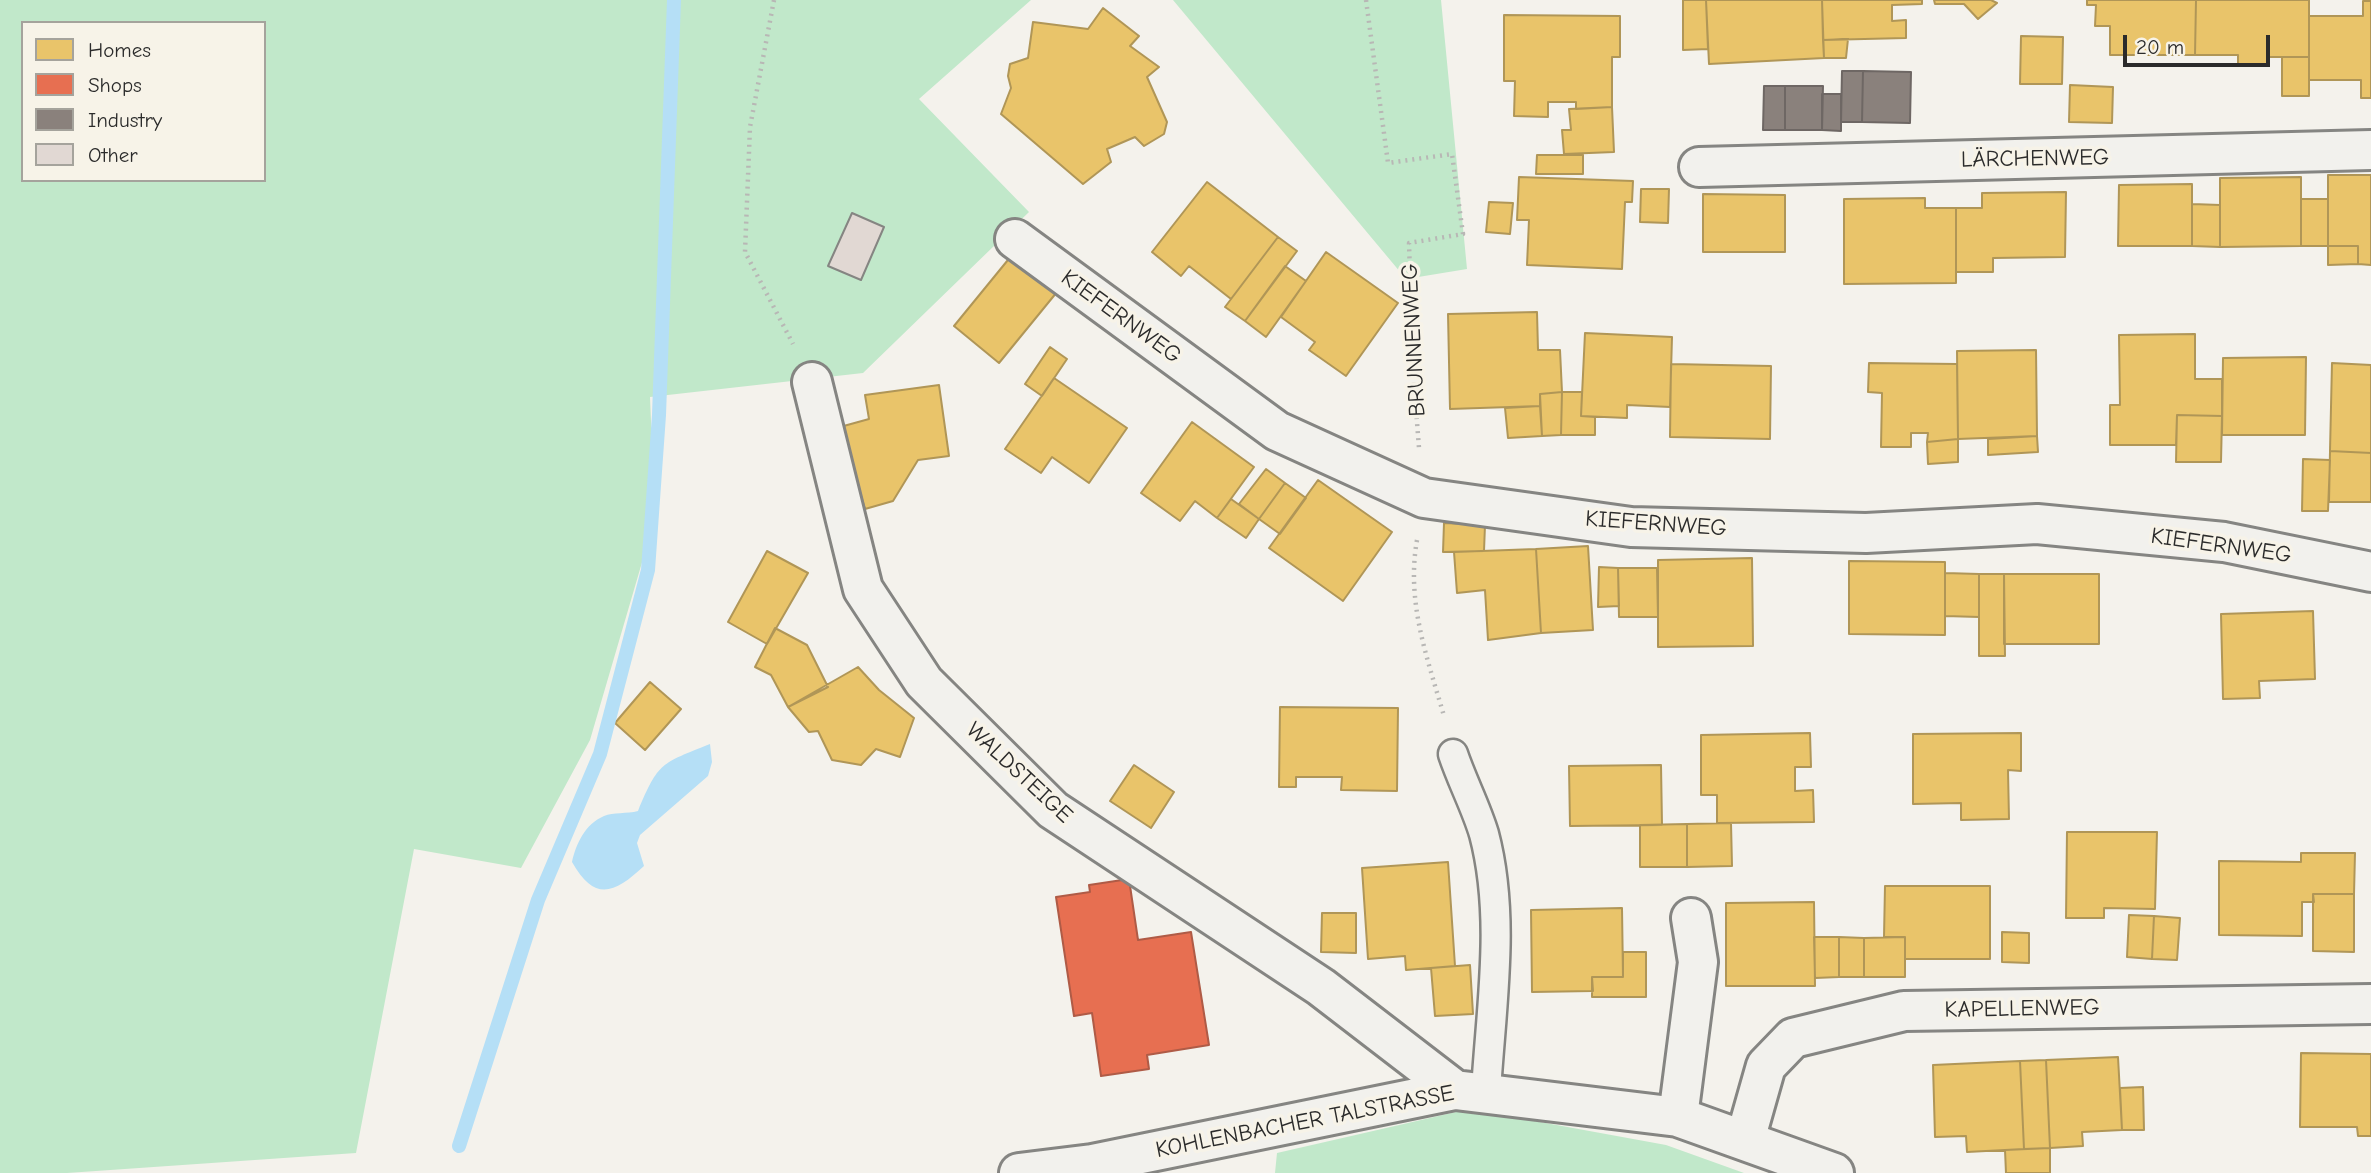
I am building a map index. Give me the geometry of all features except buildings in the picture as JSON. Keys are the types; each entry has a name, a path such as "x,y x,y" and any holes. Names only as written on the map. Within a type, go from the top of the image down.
{"street":[{"name":"LÄRCHENWEG","path":"1699,167 2371,149"},
{"name":"KIEFERNWEG","path":"1015,239 1277,431 1424,498 1631,527 1866,533 2037,524 2224,542 2371,572"},
{"name":"WALDSTEIGE","path":"812,383 863,589 924,682 1053,810 1470,1090"},
{"path":"1678,1117 1698,962 1691,918"},
{"name":"KAPELLENWEG","path":"1745,1140 1766,1066 1793,1038 1905,1011 2371,1004"},
{"name":"KOHLENBACHER TALSTRASSE","path":"1019,1173 1092,1169 1470,1090 1678,1117 1834,1173"}],"lane":[{"path":"1453,754 1483,832 1493,879 1496,928 1470,1090"}],"path":[{"path":"774,0 750,127 745,252 812,383"},
{"name":"BRUNNENWEG","path":"1366,0 1388,163 1452,154 1463,234 1409,243 1413,371 1424,498 1413,561 1416,614 1427,668 1453,754"}],"green space":[{"path":"0,0 1031,0 919,99 1029,212 863,373 650,397 655,518 590,740 521,868 414,849 356,1153 67,1173 0,1173"},
{"path":"1173,0 1441,0 1467,269 1406,279"},
{"path":"1469,1109 1666,1145 1744,1173 1275,1173 1277,1153"}],"water":[{"path":"710,744 712,762 708,776 640,835 637,843 644,866 624,883 606,890 589,884 572,862 576,848 587,829 604,816 638,811 651,782 664,766"}],"waterway":[{"path":"459,1146 538,900 600,754 648,570 659,415 674,0"}]}
